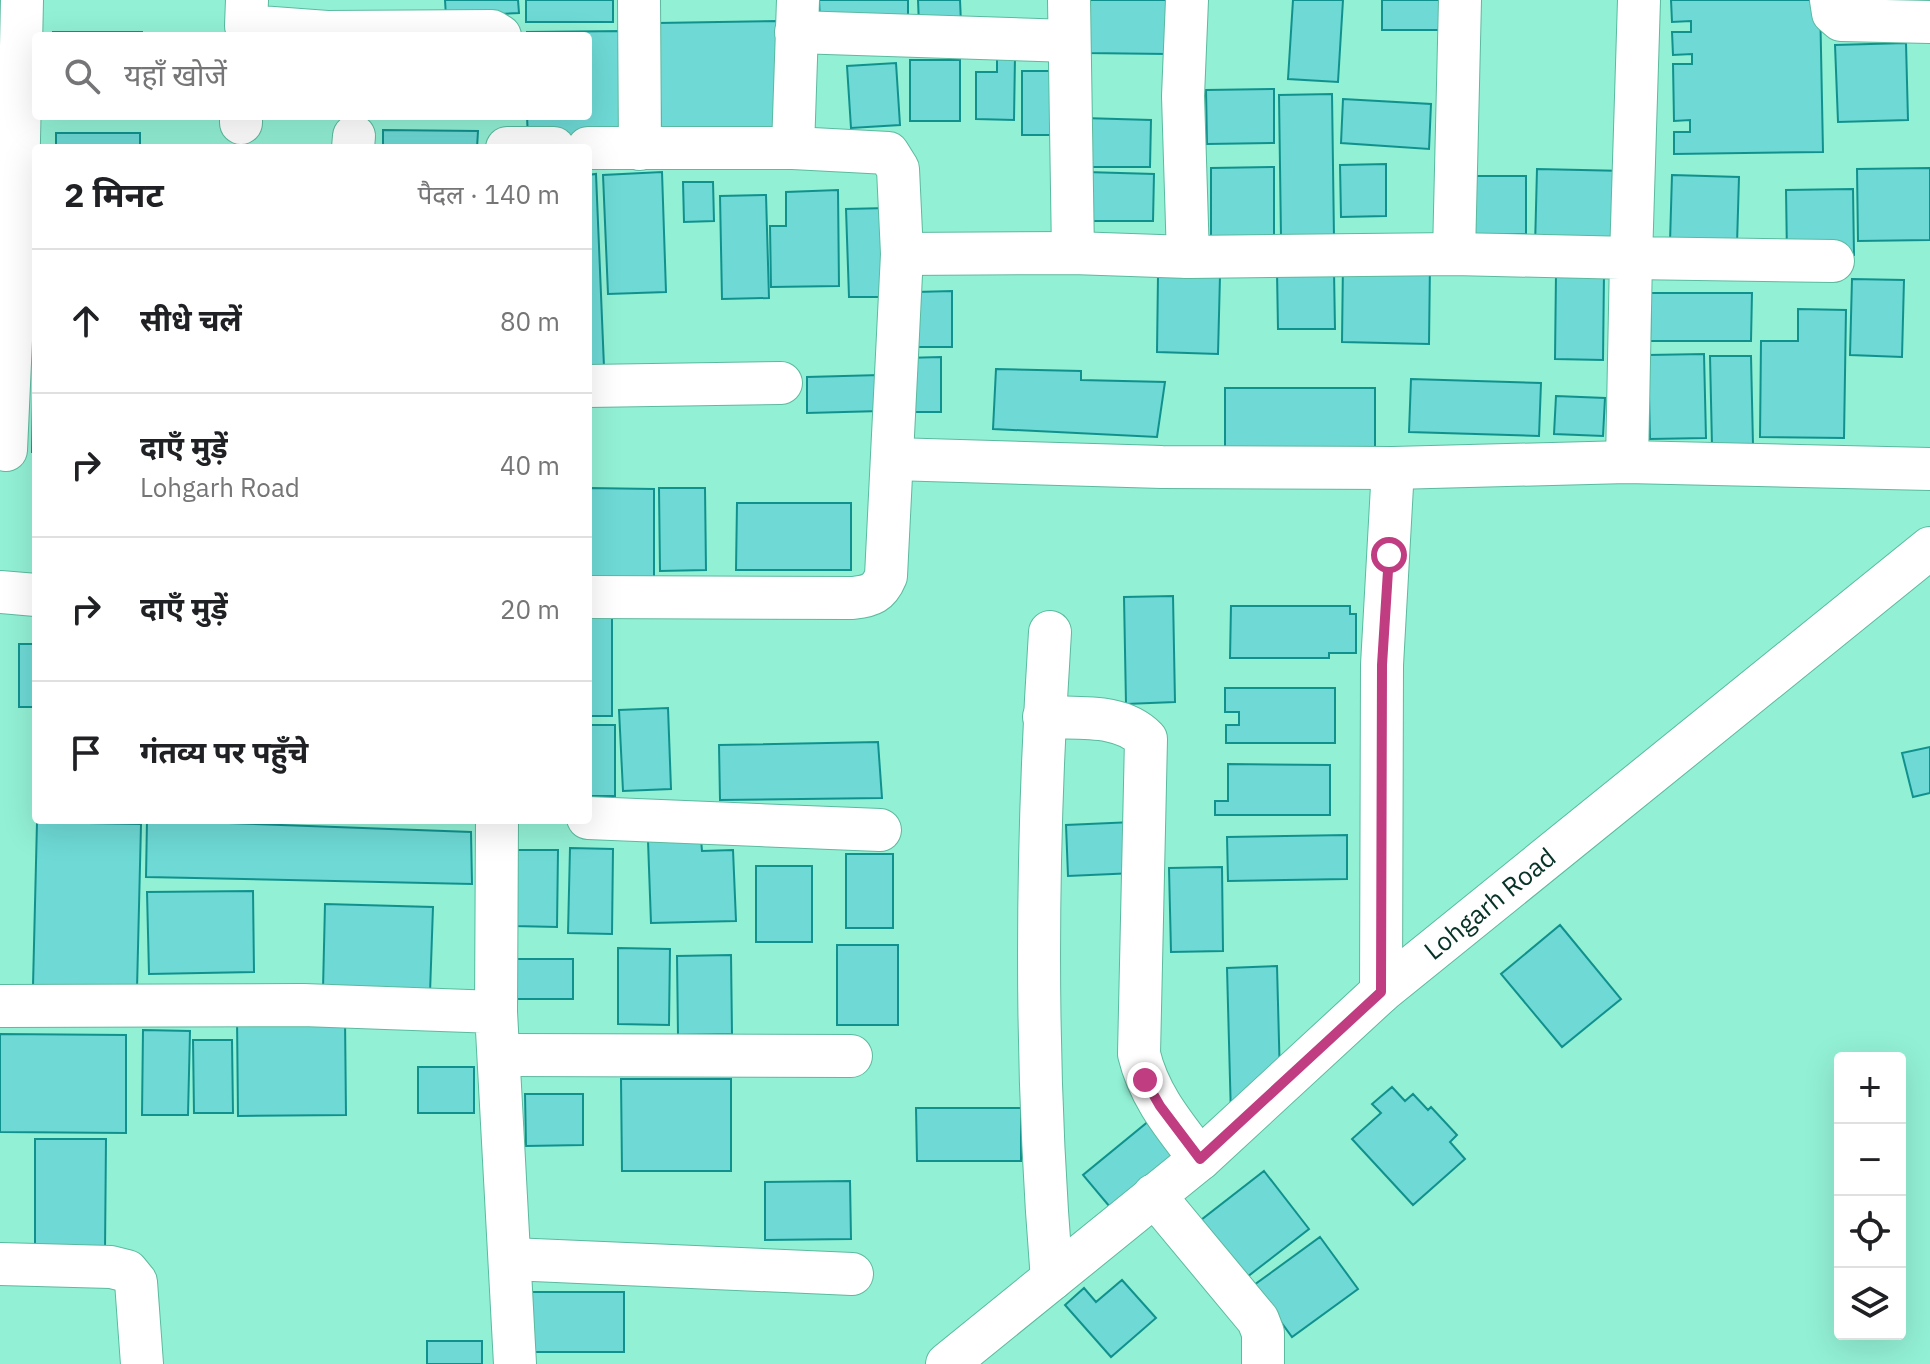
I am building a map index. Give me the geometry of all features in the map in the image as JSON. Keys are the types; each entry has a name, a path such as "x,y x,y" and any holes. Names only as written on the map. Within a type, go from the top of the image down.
{"street":[{"path":"6,450 18,186 22,0"},
{"path":"639,0 640,149"},
{"path":"1069,0 1073,253"},
{"path":"1187,0 1183,96 1188,257"},
{"path":"1454,254 1460,0"},
{"path":"1627,462 1639,0"},
{"path":"1831,0 1833,13 1841,20 1930,22"},
{"path":"246,21 327,32 423,15 494,32"},
{"path":"793,148 797,16 1069,41"},
{"path":"507,144 508,120"},
{"path":"592,148 793,148 888,153 898,169 902,254 886,576 881,588 871,596 592,597"},
{"path":"902,254 1073,253 1188,257 1454,254 1833,261"},
{"path":"592,386 781,383"},
{"path":"893,459 1162,467 1393,468 1627,462 1930,469"},
{"path":"1381,992 1382,665 1393,468"},
{"name":"Lohgarh Road","path":"947,1364 1200,1159 1381,992 1930,548"},
{"path":"0,592 32,595"},
{"path":"1050,632 1044,717 1040,1038 1043,1172 1052,1279"},
{"path":"1044,717 1115,721 1134,726 1146,739 1139,1054 1145,1080 1160,1106 1200,1159"},
{"path":"592,818 880,830"},
{"path":"497,824 496,1012 515,1364"},
{"path":"0,1006 303,1005 496,1012"},
{"path":"500,1055 851,1056"},
{"path":"1154,1195 1253,1313 1263,1333 1263,1364"},
{"path":"511,1259 852,1274"},
{"path":"0,1264 111,1267 127,1271 136,1282 142,1364"}],"building":[{"path":"445,0 518,0 519,13 446,17"},
{"path":"526,0 613,0 613,22 526,22"},
{"path":"819,0 908,0 908,18 820,20"},
{"path":"918,0 960,0 961,23 919,25"},
{"path":"1085,0 1167,0 1167,54 1085,53"},
{"path":"1293,0 1343,0 1338,82 1288,79"},
{"path":"1382,0 1439,0 1439,30 1382,30"},
{"path":"1671,0 1820,0 1823,152 1674,154 1674,132 1690,132 1690,120 1674,121 1673,64 1692,64 1692,54 1673,55 1672,32 1691,32 1691,21 1672,22"},
{"path":"778,21 781,133 661,136 658,23"},
{"path":"624,31 626,137 528,139 527,120 592,120 592,32 527,32"},
{"path":"1906,43 1908,120 1838,122 1835,45"},
{"path":"997,56 1015,56 1014,120 976,119 976,72 997,72"},
{"path":"910,60 960,60 960,121 910,121"},
{"path":"896,63 900,125 851,128 847,66"},
{"path":"1022,71 1063,71 1062,135 1022,135"},
{"path":"1274,89 1274,143 1207,144 1206,90"},
{"path":"1332,94 1334,238 1281,238 1279,95"},
{"path":"1343,99 1431,104 1429,149 1341,143"},
{"path":"1083,118 1151,120 1150,167 1082,167"},
{"path":"383,130 478,131 477,144 383,144"},
{"path":"56,133 140,133 140,144 56,144"},
{"path":"1386,164 1386,216 1341,217 1340,165"},
{"path":"1274,167 1274,238 1211,239 1211,168"},
{"path":"1930,168 1930,240 1858,241 1857,169"},
{"path":"1537,169 1626,171 1624,248 1535,247"},
{"path":"662,172 666,292 608,294 603,175"},
{"path":"1086,172 1154,174 1153,221 1086,221"},
{"path":"592,174 596,174 604,367 592,367"},
{"path":"1672,175 1739,177 1737,244 1670,242"},
{"path":"1469,176 1526,176 1526,234 1469,234"},
{"path":"683,182 713,182 714,221 684,222"},
{"path":"1853,189 1854,255 1787,256 1786,190"},
{"path":"838,190 839,286 771,287 770,226 786,226 786,192"},
{"path":"766,195 769,298 722,299 720,196"},
{"path":"887,208 888,297 849,297 846,209"},
{"path":"1343,261 1430,263 1429,344 1342,342"},
{"path":"1334,271 1335,329 1278,329 1277,272"},
{"path":"1556,273 1604,274 1603,360 1555,359"},
{"path":"1158,275 1220,276 1218,354 1157,352"},
{"path":"1852,279 1904,280 1902,357 1850,355"},
{"path":"952,291 952,347 916,347 916,292"},
{"path":"1651,293 1752,293 1751,341 1650,341"},
{"path":"1798,309 1846,310 1844,438 1760,437 1761,341 1798,341"},
{"path":"1704,354 1706,438 1650,439 1648,355"},
{"path":"1710,356 1751,356 1753,445 1712,446"},
{"path":"941,357 941,412 905,412 904,358"},
{"path":"996,369 1081,371 1081,380 1165,382 1157,437 993,429"},
{"path":"880,375 881,411 807,413 807,377"},
{"path":"1411,379 1541,383 1539,436 1409,432"},
{"path":"1225,388 1375,388 1375,457 1225,457"},
{"path":"1556,396 1605,398 1603,436 1554,434"},
{"path":"592,488 654,489 654,578 592,577"},
{"path":"659,488 705,488 706,570 660,571"},
{"path":"737,503 851,503 851,570 736,570"},
{"path":"1173,596 1175,702 1126,704 1124,597"},
{"path":"1231,606 1350,606 1350,614 1356,614 1356,653 1329,653 1329,658 1230,658"},
{"path":"612,609 612,716 592,716 592,610"},
{"path":"19,644 32,644 32,707 19,707"},
{"path":"1225,688 1335,688 1335,743 1226,743 1226,725 1239,725 1239,712 1225,712"},
{"path":"668,708 671,789 623,791 619,710"},
{"path":"592,725 615,725 615,796 592,796"},
{"path":"878,742 882,798 720,800 719,745"},
{"path":"1930,747 1930,793 1913,797 1902,753"},
{"path":"1228,764 1330,765 1330,815 1215,815 1215,801 1228,801"},
{"path":"1133,822 1135,873 1068,876 1066,825"},
{"path":"37,824 141,824 137,989 33,986"},
{"path":"147,824 255,824 471,832 472,884 146,877"},
{"path":"1347,835 1347,879 1228,881 1227,837"},
{"path":"701,839 702,851 733,850 736,921 651,923 648,841"},
{"path":"570,848 613,849 612,934 568,933"},
{"path":"514,850 558,850 557,927 514,926"},
{"path":"846,854 893,854 893,928 846,928"},
{"path":"756,866 812,866 812,942 756,942"},
{"path":"1222,867 1223,951 1171,952 1169,868"},
{"path":"253,891 254,972 149,974 147,892"},
{"path":"325,904 433,907 430,993 323,989"},
{"path":"1560,925 1621,999 1562,1047 1501,974"},
{"path":"837,945 898,945 898,1025 837,1025"},
{"path":"618,948 670,949 669,1025 618,1024"},
{"path":"731,955 732,1034 678,1035 677,956"},
{"path":"517,959 573,959 573,999 517,999"},
{"path":"1277,966 1280,1079 1231,1117 1227,968"},
{"path":"237,1018 345,1018 346,1115 238,1116"},
{"path":"143,1030 190,1031 188,1115 142,1115"},
{"path":"0,1034 126,1035 126,1133 0,1132"},
{"path":"193,1040 232,1040 233,1113 194,1113"},
{"path":"418,1067 474,1067 474,1113 418,1113"},
{"path":"621,1079 731,1079 731,1171 622,1171"},
{"path":"1392,1087 1405,1101 1413,1094 1428,1110 1431,1107 1457,1135 1450,1142 1465,1159 1413,1205 1352,1139 1381,1113 1372,1104"},
{"path":"525,1094 583,1094 583,1145 526,1146"},
{"path":"916,1108 1021,1108 1021,1161 917,1161"},
{"path":"1155,1116 1187,1154 1115,1213 1083,1175"},
{"path":"35,1139 106,1139 105,1252 35,1252"},
{"path":"1264,1171 1309,1229 1247,1277 1201,1220"},
{"path":"850,1181 851,1239 765,1240 765,1182"},
{"path":"1320,1237 1358,1289 1292,1337 1254,1285"},
{"path":"1122,1280 1156,1318 1111,1357 1065,1305 1084,1288 1096,1302"},
{"path":"532,1292 624,1292 624,1352 532,1352"},
{"path":"427,1341 482,1341 482,1364 427,1364"}],"route":[{"path":"1145,1080 1160,1106 1200,1159 1381,992 1382,665 1389,555"}]}
